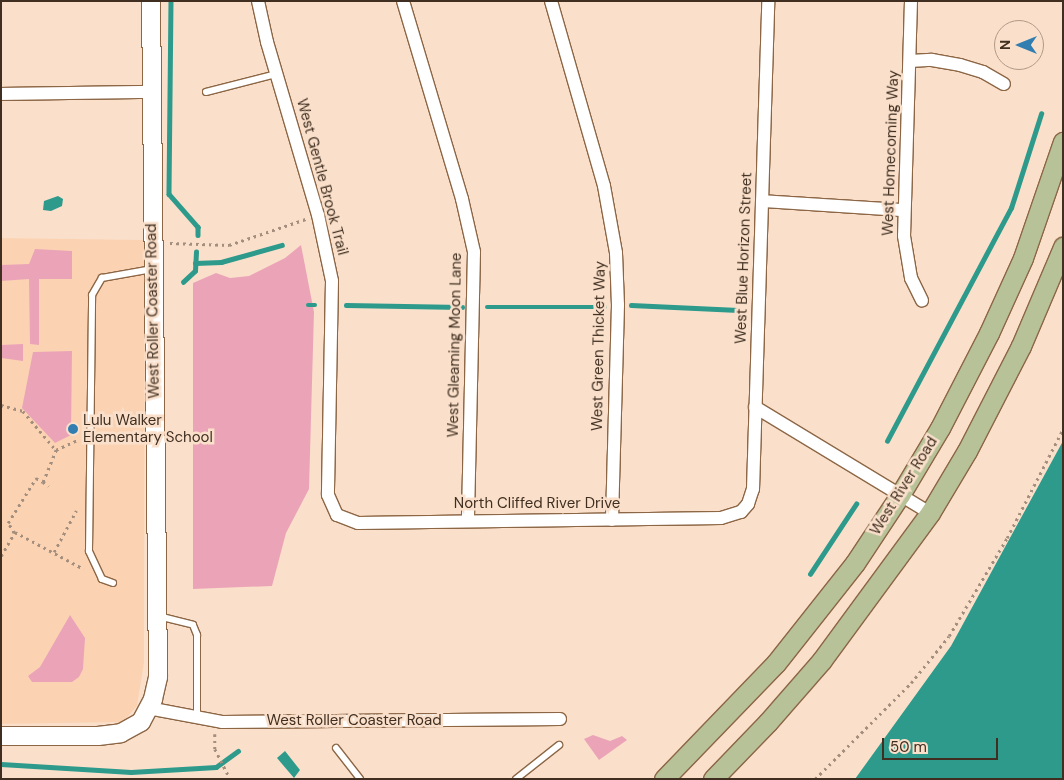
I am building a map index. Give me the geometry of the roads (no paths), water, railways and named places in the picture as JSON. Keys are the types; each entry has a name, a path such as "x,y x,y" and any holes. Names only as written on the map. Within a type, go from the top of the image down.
{"main road":[{"name":"West River Road","path":"664,779 776,663 855,563 900,495 940,428 990,333 1023,258 1063,142"},
{"path":"713,779 822,660 930,513 967,451 1013,362 1063,247"}],"street":[{"name":"West Roller Coaster Road","path":"151,1 152,269 158,677 144,715 214,720 560,719"},
{"name":"West Gentle Brook Trail","path":"258,1 276,74 326,248 333,298 327,488 332,515"},
{"name":"West Gleaming Moon Lane","path":"403,1 465,208 474,252 468,519"},
{"name":"West Green Thicket Way","path":"551,1 604,186 616,253 618,305 612,520"},
{"name":"West Blue Horizon Street","path":"744,516 753,489 768,1"},
{"name":"West Homecoming Way","path":"911,1 910,62 902,210 906,260 917,294 922,301"},
{"path":"910,62 953,64 983,72 1004,84"},
{"path":"1,94 151,92"},
{"path":"762,201 902,210"},
{"path":"755,407 930,513"},
{"name":"North Cliffed River Drive","path":"332,515 358,523 468,519 612,520 744,516"},
{"path":"1,736 98,736 122,733 144,715"}],"lane":[{"path":"206,92 276,74"},
{"path":"114,583 102,579 89,550 92,295 102,278 120,272 152,269"},
{"path":"157,616 193,625 197,635 197,718"},
{"path":"516,779 559,745"},
{"path":"336,748 360,779"}],"water":[{"path":"58,196 63,199 62,206 51,211 43,210 44,201"},
{"path":"1063,441 1063,779 855,779 951,646"},
{"path":"285,751 300,770 294,778 277,758"}],"waterway":[{"path":"171,1 169,194 198,227 198,235"},
{"path":"887,441 1011,208 1041,114"},
{"path":"195,263 221,262 282,245"},
{"path":"183,282 195,271 196,252"},
{"path":"308,305 315,305"},
{"path":"346,305 462,307"},
{"path":"631,305 738,310"},
{"path":"487,307 605,307"},
{"path":"810,574 856,504"},
{"path":"1,764 131,772 216,767 238,751"}],"place":[{"name":"Lulu Walker Elementary School","path":"73,429"}]}
